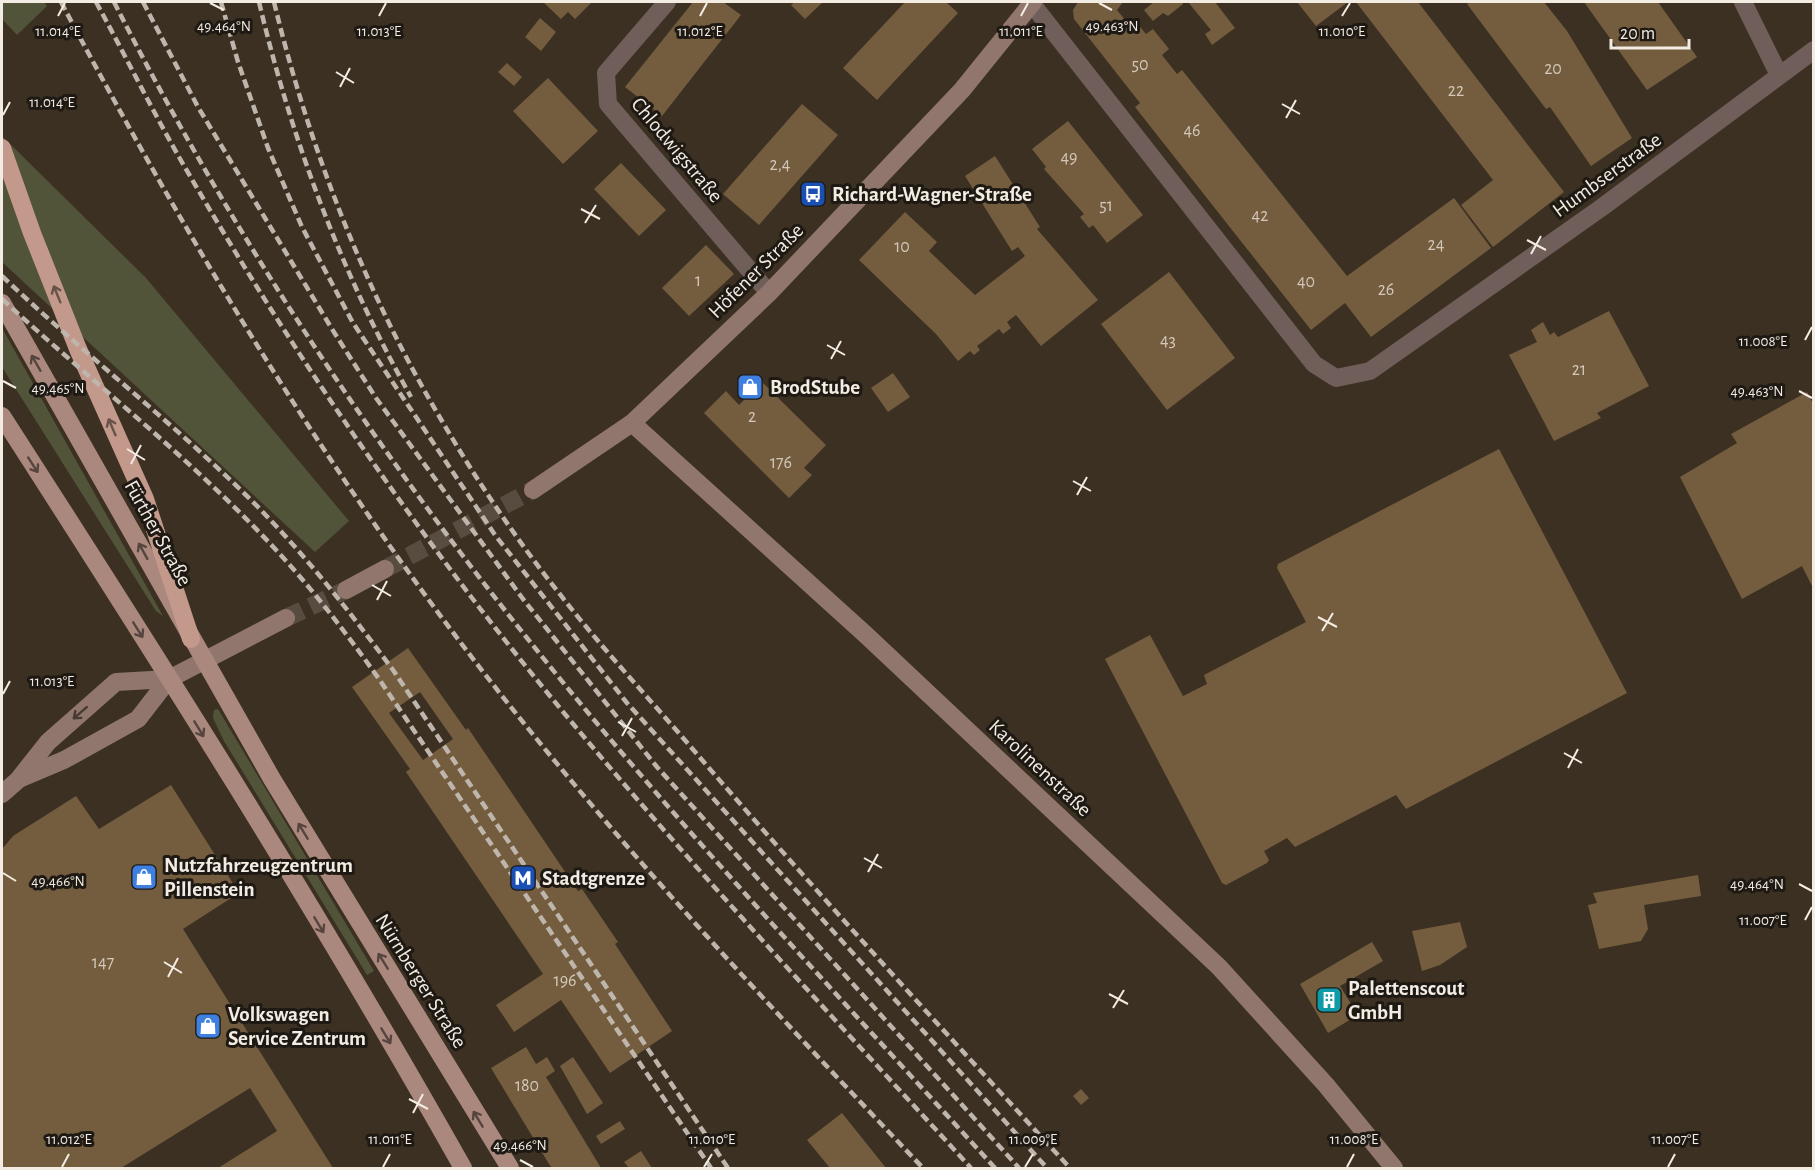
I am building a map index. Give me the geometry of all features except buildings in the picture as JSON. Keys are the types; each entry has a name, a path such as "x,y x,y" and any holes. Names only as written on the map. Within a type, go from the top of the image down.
{"highway":[{"path":"2,148 78,349 145,499 191,639"}],"main road":[{"name":"Höfener Straße","path":"533,490 632,423 769,293 962,90 1032,3"},
{"name":"Fürther Straße","path":"2,303 204,661"},
{"path":"2,416 169,679 350,976 463,1168"},
{"name":"Karolinenstraße","path":"632,423 866,635 1219,967 1326,1085 1394,1168"},
{"path":"346,590 385,569"},
{"path":"2,794 18,780 48,742 116,682 169,679 286,618"},
{"name":"Nürnberger Straße","path":"204,661 272,779 510,1168"},
{"path":"18,780 64,760 138,719 169,679"}],"street":[{"name":"Chlodwigstraße","path":"667,2 606,73 608,104 769,293"},
{"path":"1743,2 1779,75"},
{"name":"Humbserstraße","path":"1032,3 1314,364 1336,378 1370,371 1601,208 1814,50"}],"green space":[{"path":"2,2 44,2 47,6 17,35 2,19"},
{"path":"2,136 146,278 349,521 315,552 2,262"},
{"path":"2,328 163,616 156,611 2,367"},
{"path":"218,709 374,971 367,975 224,741 213,718 214,710"}],"tunnel":[{"path":"385,569 533,490"},
{"path":"286,618 346,590"}],"railway":[{"path":"61,2 155,174 255,342 362,506 418,586 529,730 638,859 808,1046 923,1168"},
{"path":"96,2 179,157 247,271 355,437 432,545 531,672 653,817 779,959 971,1168"},
{"path":"114,2 204,169 253,250 357,410 469,563 583,706 698,841 995,1168"},
{"path":"143,2 198,107 332,329 376,398 523,599 657,767 1019,1168"},
{"path":"221,2 238,62 268,148 302,227 353,323 495,535 627,703 1047,1168"},
{"path":"259,2 287,105 321,205 362,302 411,397"},
{"path":"274,2 288,56 322,164 364,270 414,372 483,488 543,573 607,651 831,906 1070,1168"},
{"path":"2,276 225,475 274,524 327,585 393,670 728,1168"},
{"path":"2,299 142,422 245,517 317,597 379,679 711,1168"}],"place":[{"name":"Richard-Wagner-Straße","path":"813,194"},
{"name":"BrodStube","path":"750,387"},
{"name":"Nutzfahrzeugzentrum Pillenstein","path":"144,877"},
{"name":"Stadtgrenze","path":"523,878"},
{"name":"Palettenscout GmbH","path":"1329,1000"},
{"name":"Volkswagen Service Zentrum","path":"208,1026"}]}
